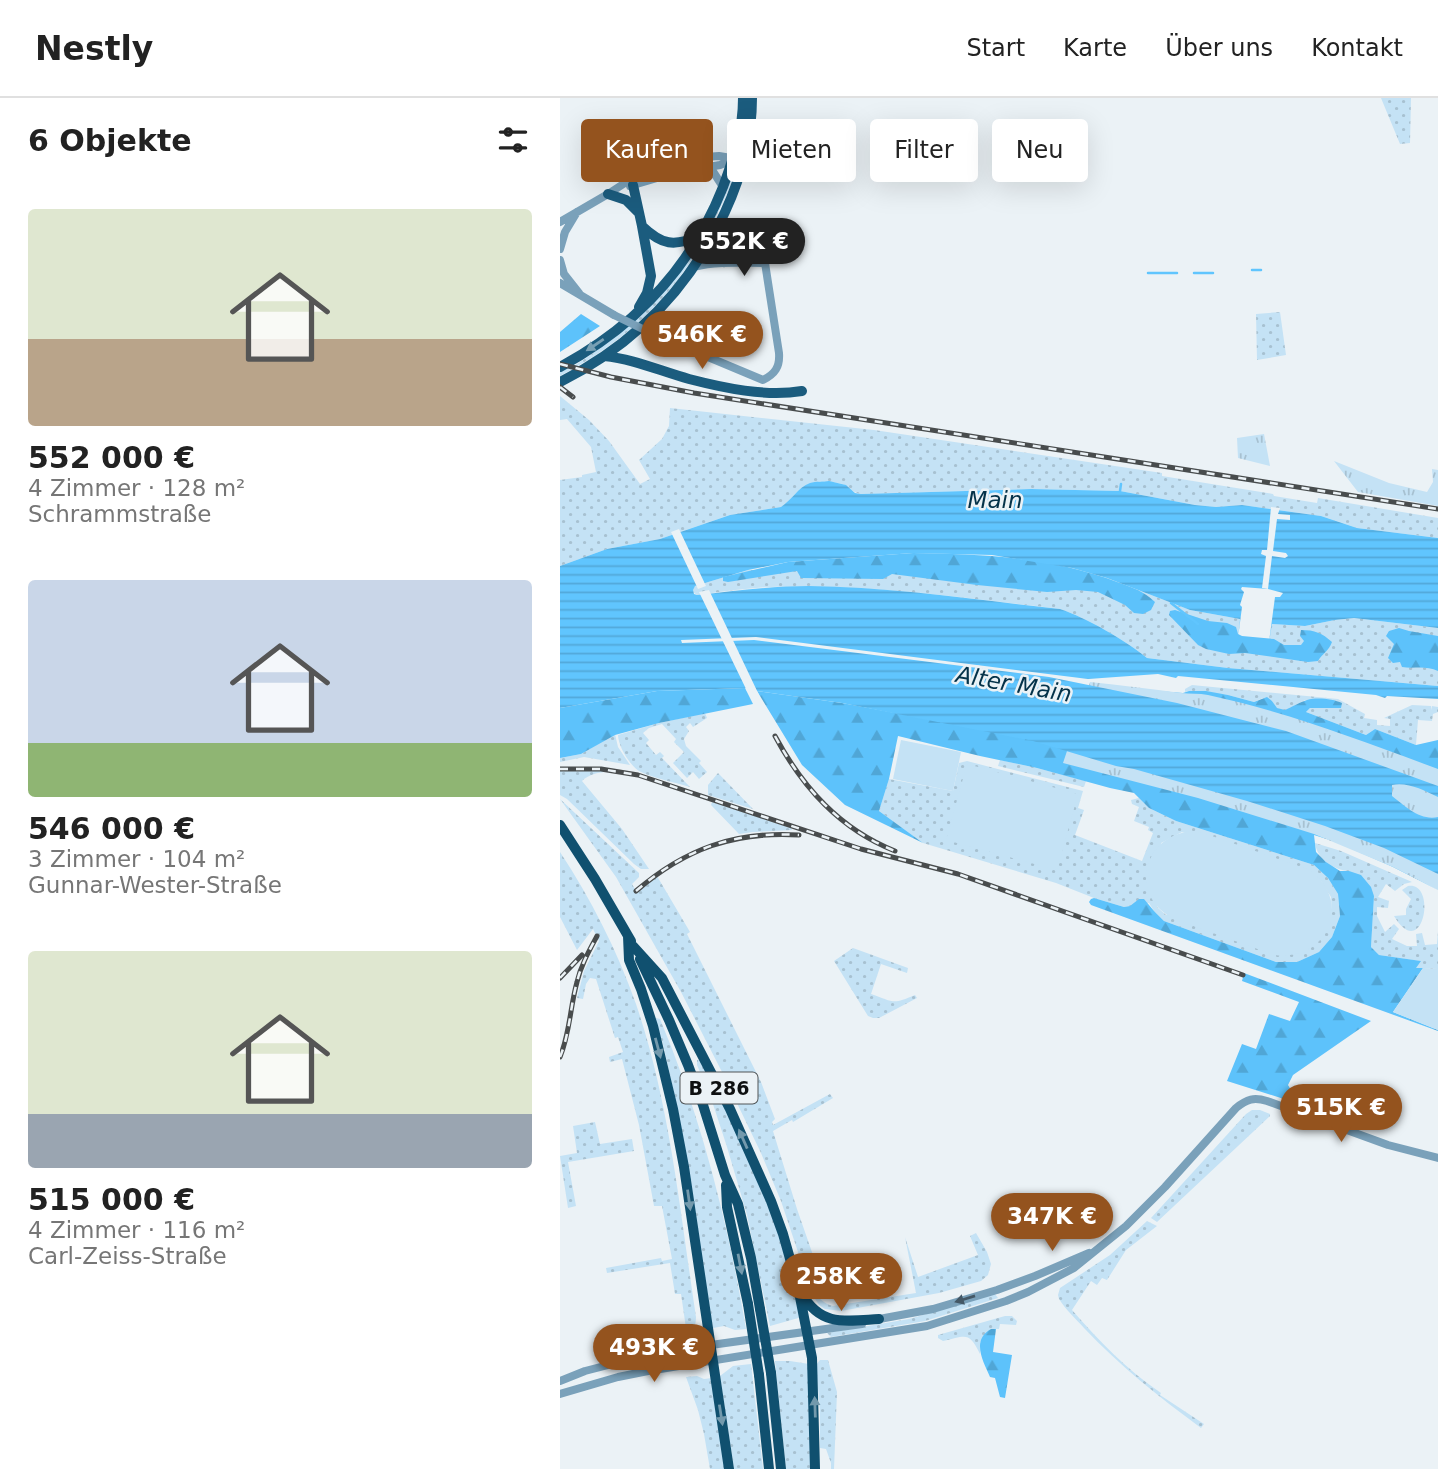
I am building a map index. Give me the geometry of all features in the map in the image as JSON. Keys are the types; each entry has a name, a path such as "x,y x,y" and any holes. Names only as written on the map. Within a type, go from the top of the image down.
{"highway":[{"name":"B 286","path":"560,825 631,941 655,989 688,1065 725,1175 738,1204 760,1309 769,1469"},
{"name":"B 286","path":"631,941 629,960 653,1026 673,1109 713,1360"},
{"name":"B 286","path":"631,941 662,978 730,1109 783,1234 810,1345 815,1469"},
{"name":"B 286","path":"725,1175 727,1207 765,1374 781,1469"},
{"name":"B 286","path":"798,1287 810,1307 820,1315 840,1321 879,1319"},
{"path":"713,1360 729,1469"}],"main road":[{"path":"742,119 743,98"},
{"path":"751,119 752,98"},
{"path":"560,367 639,313 661,290 700,236 727,180"},
{"path":"560,382 604,356 661,309 709,244 729,203 734,182"},
{"path":"629,320 643,301 650,284 650,264 632,186"},
{"path":"608,194 626,200 638,213"},
{"path":"642,226 659,240 669,243 679,243 700,236"},
{"path":"604,356 634,361 689,379 740,389 784,394 802,391"}],"street":[{"path":"560,222 652,169 675,162 727,157"},
{"path":"713,173 723,187"},
{"path":"620,187 645,182"},
{"path":"560,249 565,232 577,212"},
{"path":"709,244 713,255 724,263"},
{"path":"560,260 564,274 580,295"},
{"path":"560,283 653,334 763,380 771,376 779,360 765,263 706,264 694,267"},
{"path":"560,1394 618,1377 927,1326 1028,1292 1074,1268 1140,1212 1242,1103 1250,1099 1259,1099 1388,1145 1438,1158"},
{"path":"560,1381 616,1363 711,1345 853,1326 933,1309 1019,1282 1095,1251"}],"green space":[{"path":"1381,98 1411,98 1410,143 1400,144"},
{"path":"728,182 731,182 704,239 667,293 620,338 560,376 560,372 592,354 673,282"},
{"path":"1280,312 1286,355 1257,360 1256,314"},
{"path":"581,314 600,326 560,352 560,332"},
{"path":"560,396 609,441 640,484 650,479 639,460 662,439 669,426 670,408 874,430 1162,473 1162,476 1317,503 1318,498 1438,518 1438,538 1357,528 1321,516 1242,505 1195,505 1120,491 1031,489 861,494 842,484 824,482 803,487 781,507 730,515 660,539 607,549 560,566 560,480 596,472 591,447 567,419 560,420"},
{"path":"1264,434 1270,466 1238,458 1237,438"},
{"path":"1334,461 1389,483 1427,492 1433,482 1432,469 1438,470 1438,506 1358,492"},
{"path":"913,553 991,556 1068,567 1132,588 1155,602 1151,610 1143,614 1134,613 1125,605 1098,592 1047,592 892,574 883,579 801,578 797,571 723,581 723,577 788,562"},
{"path":"748,570 1107,578 1190,610 1240,619 1238,637 1269,641 1272,624 1305,626 1354,618 1438,628 1438,686 1228,668 1147,658 1105,630 1060,609 844,588 771,587 697,595 693,592 695,586"},
{"path":"1175,610 1208,621 1227,623 1236,627 1238,634 1242,636 1274,639 1284,645 1301,645 1304,641 1300,636 1301,630 1318,633 1332,642 1318,661 1245,653 1229,654 1198,645 1169,615 1170,611"},
{"path":"1399,628 1438,636 1438,671 1402,667 1400,662 1393,663 1388,658 1394,644 1386,636 1389,631"},
{"path":"1090,682 1205,694 1237,702 1324,728 1438,769 1438,890 1393,867 1314,834 1198,798 1063,763"},
{"path":"1192,685 1338,699 1365,714 1364,718 1377,720 1377,725 1390,726 1390,719 1384,718 1412,705 1431,706 1431,710 1432,706 1438,707 1438,712 1433,714 1432,721 1418,720 1416,745 1375,729 1366,735 1306,712 1310,708 1341,708 1305,700 1285,711 1263,698 1254,702 1228,695 1185,692 1185,689"},
{"path":"745,688 753,704 615,735 581,754 560,758 560,708 657,691"},
{"path":"1147,690 1183,693 1206,691 1254,702 1267,697 1277,708 1285,710 1311,699 1342,703 1341,708 1310,708 1306,712 1366,735 1375,729 1416,745 1438,740 1438,783"},
{"path":"757,691 842,703 1034,739 1284,807 1438,890 1393,867 1314,835 1316,852 1326,862 1340,871 1361,875 1371,887 1374,896 1371,947 1379,955 1421,961 1416,968 1423,968 1393,1012 1438,1031 1091,905 1089,902 1094,898 1124,907 1144,899 1164,921 1276,962 1297,962 1319,952 1332,937 1340,916 1338,894 1328,878 1314,865 1176,821 1149,808 1134,793 898,736 879,811 923,843 845,805 802,765"},
{"path":"705,713 707,718 693,727 690,723 686,727 689,731 684,739 686,746 701,761 699,763 707,772 699,779 693,772 687,778 673,763 684,752 662,724 643,733 649,740 646,743 656,755 660,752 664,756 662,758 690,787 637,770 620,745 618,735"},
{"path":"615,734 618,747 630,765 584,757 560,762 560,758 581,754"},
{"path":"901,740 961,752 953,791 893,779"},
{"path":"1000,760 1086,781 1084,787 998,766"},
{"path":"967,761 1083,791 1078,808 1084,810 1075,835 1142,861 1153,833 1148,830 1149,827 1134,821 1139,807 1132,804 1131,800 1139,798 1149,808 1176,821 1314,865 1328,878 1338,894 1340,916 1332,937 1319,952 1297,962 1276,962 1164,921 1149,903 1124,907 1056,883 923,843 879,811 889,779 953,791 959,763","holes":["1182,832 1321,881 1331,897 1332,913 1166,915 1157,907 1161,843"]},
{"path":"967,764 1078,794 1057,870 946,840"},
{"path":"560,771 607,771 626,773 635,776 614,772 600,773 582,781 622,829 649,869 641,869 634,864 560,795"},
{"path":"718,773 753,809 708,795 708,785"},
{"path":"560,799 639,873 639,877 632,884 637,893 657,876 690,932 687,934 761,1082 775,1119 773,1125 830,1094 833,1098 773,1131 814,1258 807,1261 808,1268 813,1289 820,1299 833,1306 916,1293 905,1237 918,1277 978,1255 970,1236 976,1233 991,1264 988,1275 981,1281 939,1293 841,1311 825,1309 819,1305 812,1294 781,1201 761,1153 721,1070 681,992 616,877"},
{"path":"712,802 792,830 739,834 711,805"},
{"path":"1193,831 1310,870 1323,883 1330,898 1332,913 1328,928 1320,940 1293,955 1274,955 1174,919 1160,909 1150,896 1146,882 1152,855 1162,843 1176,835"},
{"path":"1315,843 1341,851 1412,882 1395,891 1386,884 1378,897 1389,901 1388,908 1377,907 1377,916 1385,932 1394,924 1399,929 1392,939 1407,946 1417,946 1416,934 1422,933 1425,945 1437,944 1438,931 1438,969 1415,968 1420,961 1379,955 1371,947 1374,896 1349,871 1327,863 1316,849"},
{"path":"560,852 612,945 629,984 648,1042 673,1159 696,1317 694,1327 687,1335 681,1294 675,1294 670,1263 607,1273 606,1268 661,1258 662,1261 672,1259 662,1206 654,1206 639,1125 622,1059 610,1062 609,1057 623,1052 618,1037 615,1038 596,979 590,978 586,984 583,999 577,998 584,971 599,941 593,929 577,950 560,917"},
{"path":"1408,886 1417,888 1423,895 1423,917 1413,931 1404,928 1394,916 1406,915 1411,899 1402,890"},
{"path":"853,948 908,968 907,973 881,964 871,994 893,1001 915,995 917,998 879,1018 868,1016 834,961"},
{"path":"1423,968 1438,969 1438,1030 1393,1012"},
{"path":"1244,973 1371,1021 1293,1075 1288,1085 1291,1090 1287,1100 1227,1081 1242,1044 1256,1049 1269,1014 1290,1021 1299,1002 1242,981"},
{"path":"656,1018 660,1019 675,1057 701,1133 731,1250 746,1329 735,1330 724,1326 713,1328 679,1116"},
{"path":"697,1060 716,1089 764,1195 782,1243 802,1317 770,1326 747,1215"},
{"path":"1252,1110 1260,1110 1270,1116 1157,1222 1151,1218 1246,1114"},
{"path":"595,1122 600,1144 632,1139 634,1151 568,1162 576,1206 568,1208 560,1156 577,1153 573,1126"},
{"path":"1147,1221 1157,1226 1126,1250 1107,1280 1102,1278 1097,1285 1091,1281 1072,1310 1125,1365 1161,1393 1160,1395 1204,1424 1201,1428 1155,1393 1112,1355 1059,1299 1060,1288 1110,1255"},
{"path":"995,1294 998,1298 925,1321 831,1337 827,1333 909,1319"},
{"path":"1012,1316 1017,1321 1016,1325 1000,1324 999,1329 991,1329 980,1342 980,1354 970,1338 943,1341 938,1338 938,1335"},
{"path":"991,1329 996,1329 993,1352 1012,1355 1005,1398 1000,1397 995,1378 990,1377 980,1351 981,1339"},
{"path":"820,1360 828,1360 837,1392 834,1469 831,1469 826,1449 820,1448 816,1365"},
{"path":"775,1361 809,1364 812,1469 786,1469"},
{"path":"751,1364 763,1469 734,1469 720,1376 733,1366"},
{"path":"686,1377 712,1378 726,1469 710,1469 698,1410"}],"water":[{"path":"829,481 846,485 855,493 861,494 1031,489 1120,491 1195,505 1242,505 1321,516 1357,528 1438,538 1438,628 1354,618 1305,626 1272,624 1269,642 1275,597 1280,597 1283,593 1242,587 1244,592 1240,605 1242,607 1238,638 1240,619 1190,610 1107,578 1072,568 992,555 913,553 788,562 748,570 695,586 693,590 697,595 781,587 840,587 935,594 1060,609 1105,630 1147,658 1228,668 1438,686 1438,699 1385,698 1158,674 1088,679 756,637 681,640 682,643 754,640 1049,677 1177,703 1286,731 1438,786 1438,797 1410,786 1392,785 1392,796 1408,808 1425,817 1438,817 1438,874 1384,848 1247,801 1033,741 842,703 745,688 657,691 560,708 560,566 607,549 660,539 730,515 781,507 806,485"}],"pier":[{"path":"1271,507 1280,508 1278,514 1290,515 1290,520 1277,519 1273,551 1286,553 1288,556 1272,556 1268,589 1262,588 1266,556 1261,554 1262,550 1267,550"},
{"path":"679,529 706,586 698,589 671,532"},
{"path":"709,590 759,695 747,691 699,592"}],"waterway":[{"path":"1252,270 1261,270"},
{"path":"1148,273 1177,273"},
{"path":"1194,273 1213,273"},
{"path":"1120,491 1121,484"},
{"path":"1171,603 1198,624"}],"railway":[{"path":"560,364 694,393 1438,509"},
{"path":"560,387 573,397"},
{"path":"775,736 798,773 825,805 857,831 895,851"},
{"path":"560,769 601,769 638,775 861,849 958,874 1243,975"},
{"path":"636,891 673,864 712,846 753,836 799,835"},
{"path":"560,1057 579,976 597,936"},
{"path":"560,978 582,955"}],"water label":[{"name":"Main","path":"995,500"},
{"name":"Alter Main","path":"1014,684"}]}
